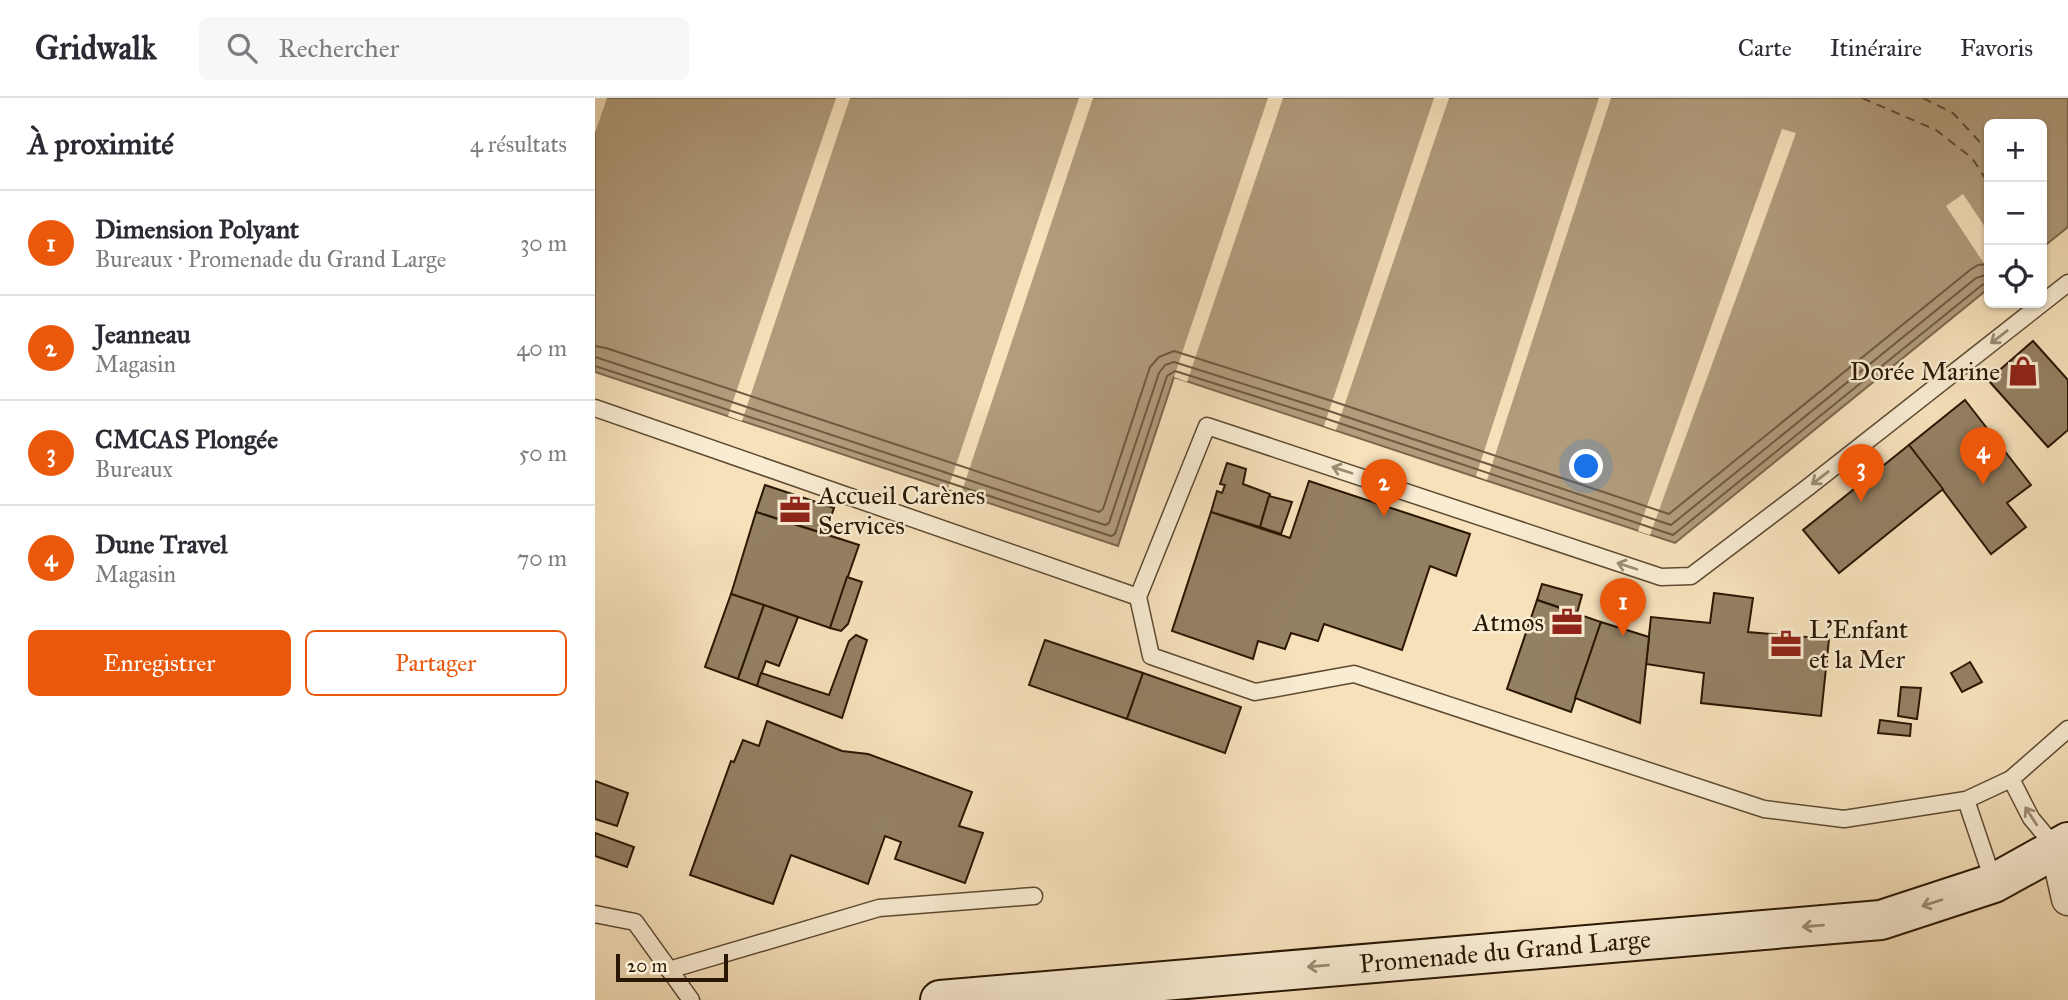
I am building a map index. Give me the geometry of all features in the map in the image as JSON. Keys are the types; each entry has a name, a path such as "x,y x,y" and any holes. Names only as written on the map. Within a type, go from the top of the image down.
{"street":[{"name":"Promenade du Grand Large","path":"940,1000 1099,993 1881,920 1994,883 2063,846"},
{"path":"2063,846 2068,899"}],"lane":[{"path":"2068,283 2060,298 1691,576 1661,577 1207,426 1138,597 1151,656 1255,692 1354,674 1764,809 1844,819 1966,800 2011,779 2068,730"},
{"path":"595,408 1138,597"},
{"path":"2011,779 2031,818 2063,846"},
{"path":"1966,800 1994,883"},
{"path":"669,970 879,908 1034,896"},
{"path":"595,914 635,922 691,1000"}],"water":[{"path":"595,98 2068,98 2068,227 2047,244 2047,119 1984,119 1984,292 1675,543 1174,377 1118,546 595,372"}],"pier":[{"path":"595,98 607,98 595,133"},
{"path":"836,98 850,98 742,421 728,416"},
{"path":"1079,98 1093,98 961,494 948,489"},
{"path":"1268,98 1283,98 1187,382 1174,377"},
{"path":"1434,98 1449,98 1336,430 1324,426"},
{"path":"1599,98 1611,98 1487,480 1476,476"},
{"path":"1782,129 1796,133 1650,535 1638,531"},
{"path":"1963,194 1984,226 1984,263 1946,206"}],"building":[{"path":"2033,341 2068,380 2068,430 2048,447 1988,380"},
{"path":"1965,400 2031,485 2007,503 2026,527 1991,554 1909,445"},
{"path":"1909,445 1943,489 1839,573 1803,530"},
{"path":"1227,463 1246,469 1243,484 1270,494 1260,527 1211,512 1217,491 1222,493 1225,485 1220,484"},
{"path":"1309,481 1470,534 1456,576 1430,566 1402,650 1324,624 1318,641 1291,633 1285,649 1258,641 1253,659 1172,631 1211,512 1290,538"},
{"name":"Accueil Carènes Services","path":"765,485 834,508 825,534 756,512"},
{"path":"1269,496 1292,502 1281,534 1260,527"},
{"path":"756,512 859,545 830,628 731,594"},
{"path":"847,577 862,582 848,624 841,631 830,628"},
{"path":"1542,584 1582,595 1577,613 1537,600"},
{"path":"1714,593 1753,598 1748,632 1829,639 1821,716 1701,703 1704,673 1646,664 1651,617 1710,623"},
{"path":"731,594 764,605 738,679 705,667"},
{"path":"1537,600 1601,622 1571,712 1507,689"},
{"path":"764,605 798,617 779,666 766,661 757,686 738,679"},
{"path":"1601,622 1649,637 1640,723 1575,698"},
{"path":"856,635 867,640 842,718 757,686 761,673 829,695 849,641"},
{"path":"1045,640 1143,673 1127,719 1029,685"},
{"path":"1970,662 1982,682 1962,692 1951,673"},
{"path":"1143,673 1241,707 1225,753 1127,719"},
{"path":"1901,687 1921,688 1917,719 1898,716"},
{"path":"1880,720 1911,724 1910,736 1878,733"},
{"path":"767,721 842,751 868,754 972,792 959,826 983,833 965,883 895,859 901,842 885,836 868,884 791,855 773,904 690,875 731,761 734,762 743,740 759,746"},
{"path":"595,781 628,793 617,826 595,819"},
{"path":"595,833 634,847 627,867 595,856"}],"ferry route":[{"path":"1862,98 1936,130 1972,158 1988,182"},
{"path":"1923,98 1953,113 1984,147"}],"place":[{"name":"Dorée Marine","path":"2023,371"},
{"name":"Dune Travel","path":"1983,485"},
{"name":"CMCAS Plongée","path":"1861,502"},
{"name":"Accueil Carènes Services","path":"795,510"},
{"name":"Jeanneau","path":"1384,517"},
{"name":"Atmos","path":"1567,622"},
{"name":"Dimension Polyant","path":"1623,636"},
{"name":"L'Enfant et la Mer","path":"1786,644"}]}
